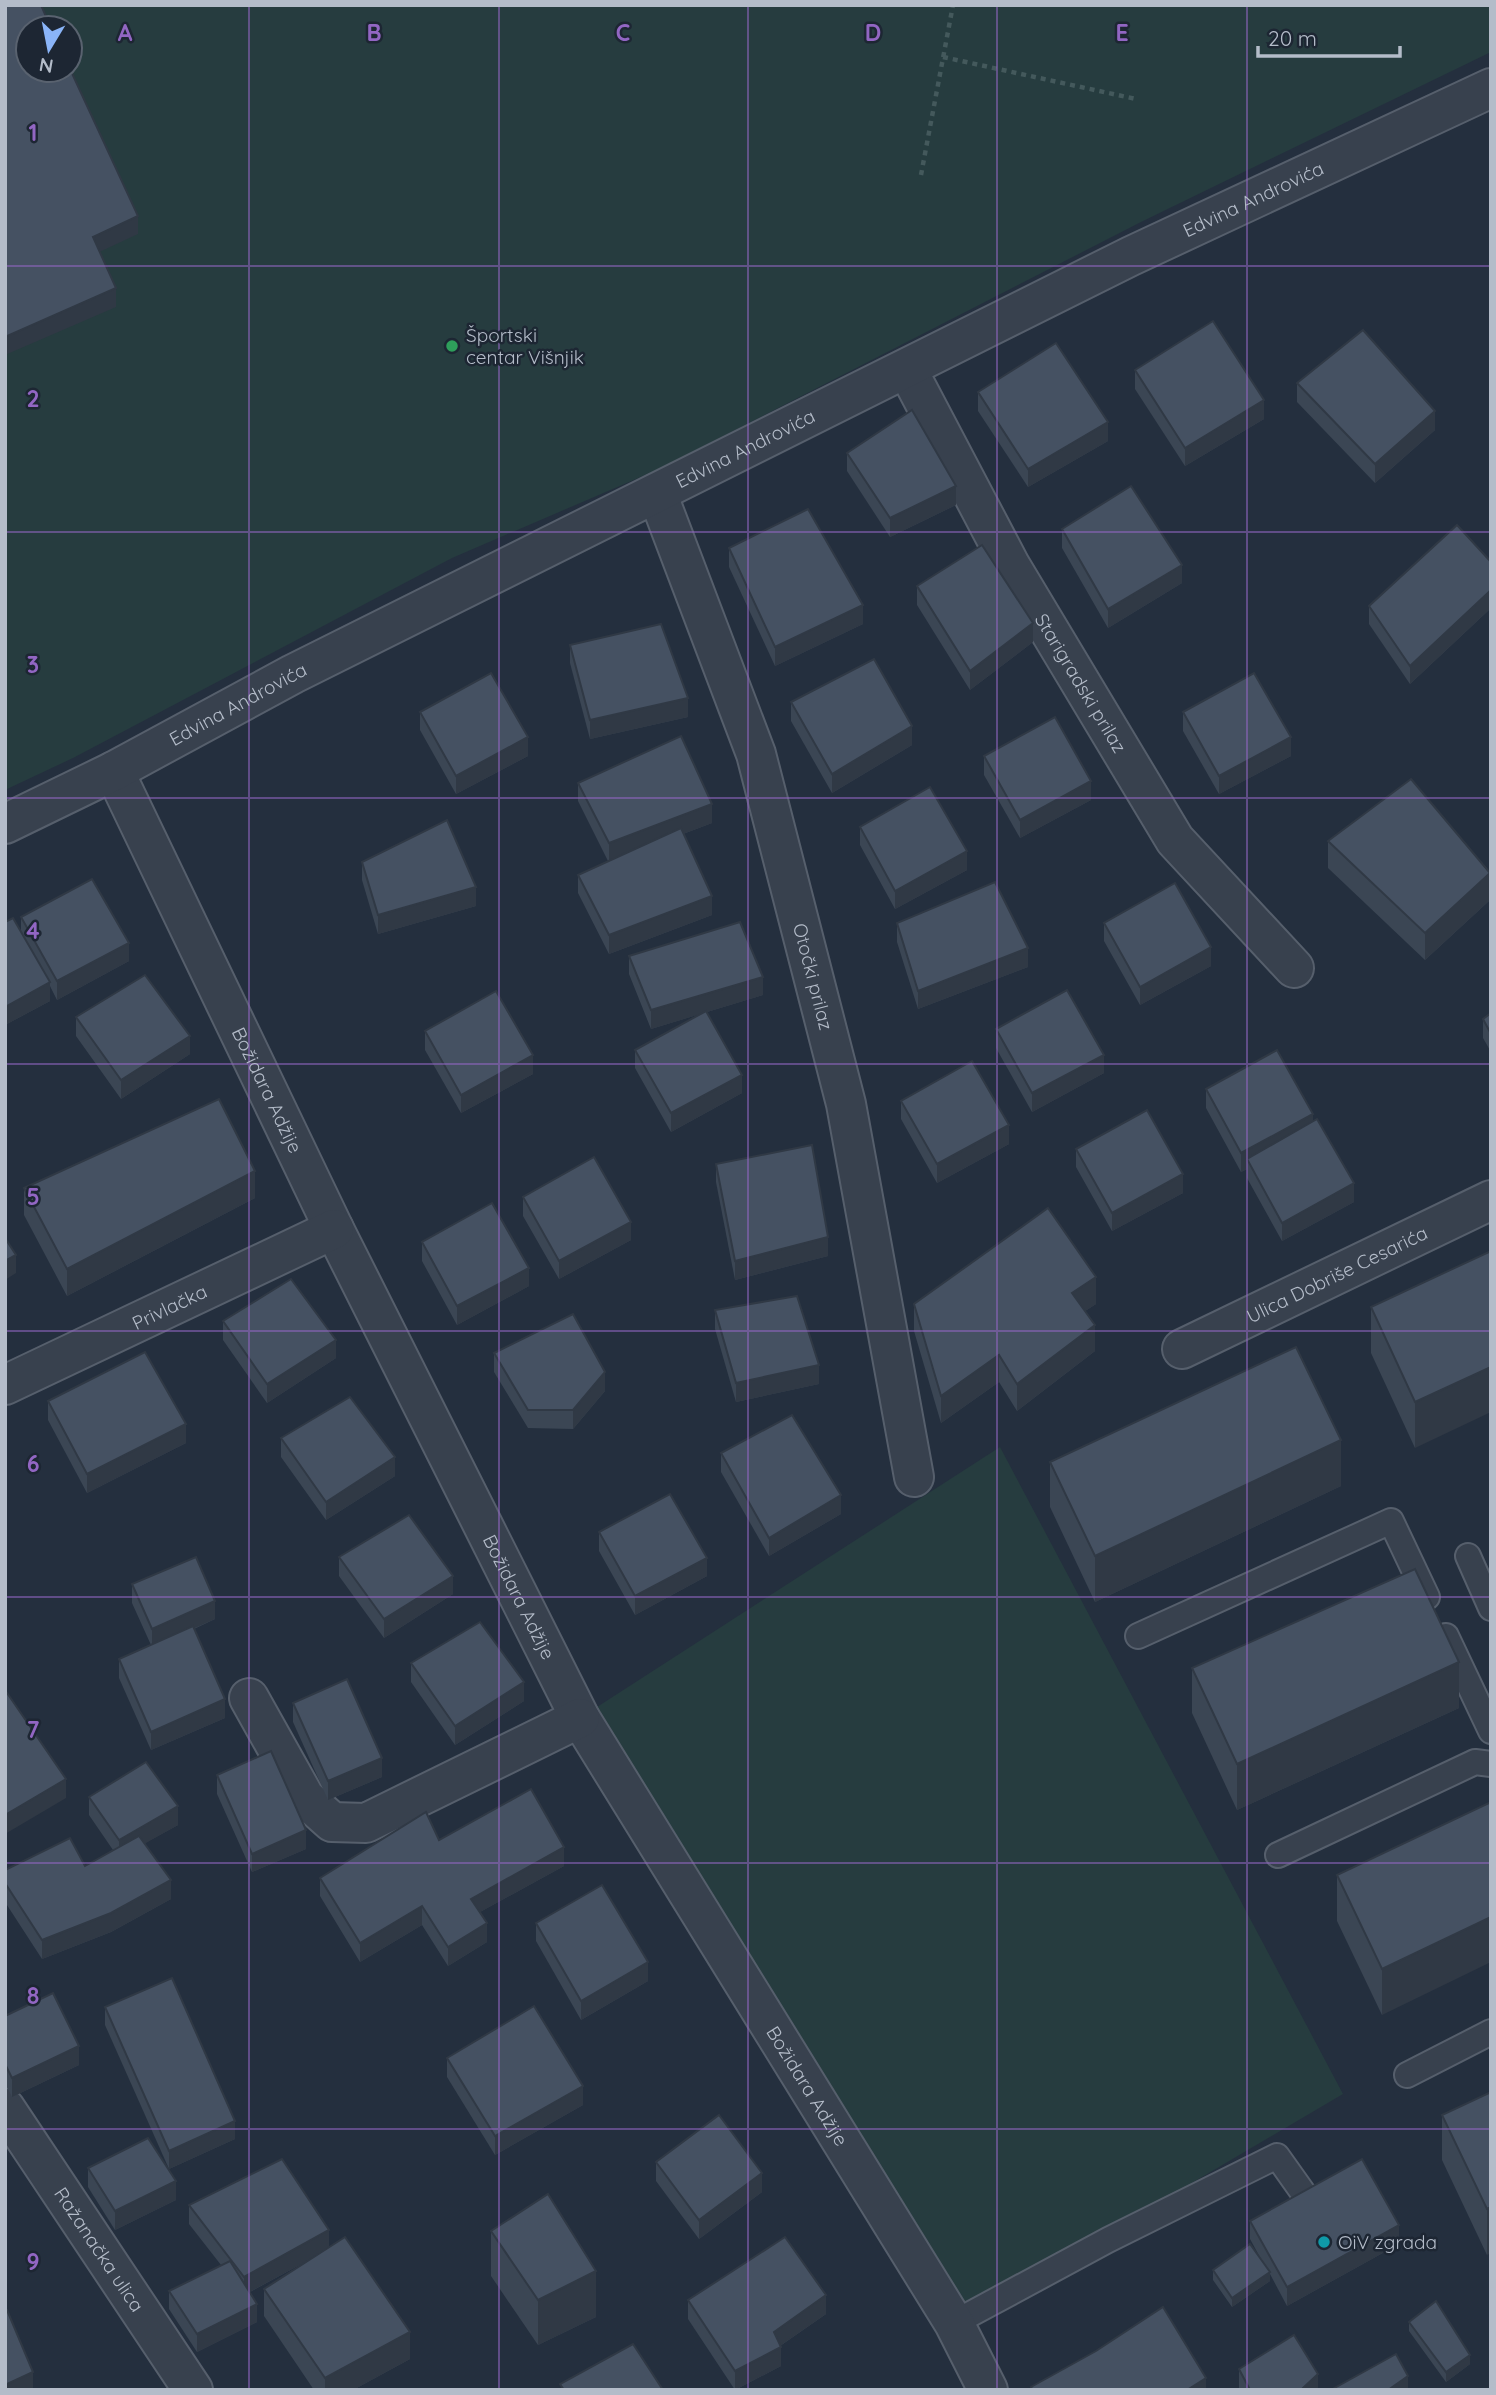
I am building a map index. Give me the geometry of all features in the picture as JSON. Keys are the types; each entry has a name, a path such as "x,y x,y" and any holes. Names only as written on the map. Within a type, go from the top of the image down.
{"street":[{"name":"Edvina Androvića","path":"5,824 114,771 293,674 1131,256 1491,88"},
{"name":"Starigradski prilaz","path":"907,369 1010,565 1175,840 1294,968"},
{"name":"Otočki prilaz","path":"657,493 756,754 846,1104 914,1477"},
{"name":"Božidara Adžije","path":"114,771 334,1229 580,1718 954,2323 988,2390"},
{"name":"Ulica Dobriše Cesarića","path":"1182,1349 1491,1200"},
{"name":"Privlačka","path":"5,1385 334,1229"},
{"path":"249,1698 305,1798 332,1822 366,1824 580,1718"},
{"name":"Ražanačka ulica","path":"5,2108 193,2390"}],"lane":[{"path":"1138,1636 1391,1521 1491,1731"},
{"path":"1468,1556 1491,1608"},
{"path":"1278,1855 1475,1762 1491,1764"},
{"path":"1407,2075 1491,2032"},
{"path":"954,2323 1121,2233 1277,2156 1304,2194"}],"path":[{"path":"921,175 953,5"},
{"path":"943,57 1136,99"}],"green space":[{"name":"Športski centar Višnjik","path":"5,5 1491,5 1491,52 1141,222 657,470 452,558 73,758 5,790"},
{"path":"1000,1447 1343,2094 954,2323 580,1718"}],"building":[{"path":"5,5 41,5 45,14 14,14 14,84 77,84 138,216 93,237 116,288 5,337"},
{"path":"1213,321 1264,400 1185,448 1135,370"},
{"path":"1363,330 1435,411 1375,464 1297,383"},
{"path":"1056,343 1108,422 1028,469 978,392"},
{"path":"912,410 956,486 890,518 847,453"},
{"path":"1131,486 1182,565 1108,609 1062,529"},
{"path":"808,509 863,605 775,647 729,548"},
{"path":"1457,525 1491,562 1491,590 1410,666 1369,606"},
{"path":"982,545 1033,623 970,671 917,586"},
{"path":"661,624 688,698 590,720 570,645"},
{"path":"874,659 912,726 832,774 791,702"},
{"path":"491,673 528,737 456,776 420,712"},
{"path":"1254,673 1291,737 1219,776 1183,712"},
{"path":"1055,717 1091,781 1020,820 984,756"},
{"path":"681,736 712,804 609,843 578,783"},
{"path":"1411,779 1490,873 1425,933 1328,841"},
{"path":"930,787 967,851 895,891 860,827"},
{"path":"447,820 476,887 378,915 362,862"},
{"path":"681,828 712,896 609,935 578,875"},
{"path":"92,879 129,943 57,981 21,917"},
{"path":"995,882 1028,948 918,991 897,923"},
{"path":"1175,883 1211,947 1140,987 1104,923"},
{"path":"13,918 50,982 5,1007 5,922"},
{"path":"740,922 763,977 651,1010 629,956"},
{"path":"145,975 190,1036 121,1080 76,1017"},
{"path":"1067,990 1104,1055 1032,1093 996,1029"},
{"path":"496,991 533,1055 461,1095 425,1031"},
{"path":"706,1011 742,1075 671,1113 635,1050"},
{"path":"1491,1013 1491,1034 1483,1019"},
{"path":"1277,1050 1313,1114 1241,1153 1206,1089"},
{"path":"972,1061 1009,1125 937,1164 901,1101"},
{"path":"219,1099 255,1171 67,1269 24,1188"},
{"path":"1147,1110 1183,1174 1112,1213 1076,1149"},
{"path":"1317,1119 1354,1183 1282,1223 1247,1159"},
{"path":"812,1145 828,1237 735,1261 716,1164"},
{"path":"594,1157 631,1222 559,1261 523,1197"},
{"path":"492,1203 529,1268 457,1306 422,1242"},
{"path":"1048,1208 1096,1277 1072,1293 1095,1325 1017,1384 999,1355 941,1396 914,1304"},
{"path":"5,1238 16,1255 5,1261"},
{"path":"1491,1251 1491,1367 1415,1402 1371,1307"},
{"path":"291,1279 336,1340 267,1384 223,1321"},
{"path":"797,1296 819,1365 736,1383 715,1310"},
{"path":"573,1314 605,1372 573,1410 528,1410 494,1353"},
{"path":"1296,1347 1341,1440 1095,1556 1050,1462"},
{"path":"145,1352 186,1424 87,1474 48,1401"},
{"path":"350,1397 395,1457 326,1502 281,1438"},
{"path":"792,1415 841,1495 769,1538 721,1453"},
{"path":"670,1494 707,1558 635,1596 599,1532"},
{"path":"409,1515 453,1576 384,1619 339,1557"},
{"path":"196,1557 215,1601 152,1629 132,1584"},
{"path":"1415,1569 1459,1662 1237,1764 1192,1668"},
{"path":"480,1622 524,1682 455,1726 411,1663"},
{"path":"193,1626 225,1699 151,1732 119,1659"},
{"path":"347,1679 382,1758 328,1781 293,1703"},
{"path":"5,1690 66,1779 5,1815"},
{"path":"271,1751 306,1830 252,1854 217,1775"},
{"path":"146,1762 178,1806 119,1840 89,1797"},
{"path":"531,1789 564,1847 471,1899 487,1923 448,1947 422,1906 360,1943 320,1878 426,1812 439,1840"},
{"path":"1491,1802 1491,1917 1382,1969 1337,1875"},
{"path":"139,1836 171,1880 111,1913 42,1940 5,1883 5,1870 70,1838 85,1866"},
{"path":"602,1885 648,1962 581,2001 536,1923"},
{"path":"172,1978 235,2121 169,2151 105,2007"},
{"path":"53,1993 79,2046 12,2078 5,2064 5,2016"},
{"path":"534,2006 583,2086 495,2136 447,2058"},
{"path":"1491,2092 1491,2207 1487,2209 1442,2115"},
{"path":"719,2115 762,2173 699,2220 656,2162"},
{"path":"148,2138 176,2181 115,2211 88,2168"},
{"path":"282,2159 329,2230 244,2277 189,2205"},
{"name":"OiV zgrada","path":"1362,2159 1399,2225 1287,2287 1250,2221"},
{"path":"548,2194 596,2271 538,2300 491,2231"},
{"path":"345,2237 410,2332 325,2378 264,2289"},
{"path":"785,2237 826,2295 774,2332 781,2347 735,2371 688,2300"},
{"path":"1250,2244 1270,2272 1232,2298 1213,2270"},
{"path":"230,2261 257,2304 197,2334 169,2291"},
{"path":"1436,2301 1470,2355 1446,2372 1409,2322"},
{"path":"1163,2307 1206,2378 1187,2390 1033,2390 1031,2387 1096,2351"},
{"path":"7,2310 33,2372 5,2385 5,2311"},
{"path":"1294,2335 1318,2374 1304,2390 1250,2390 1239,2369"},
{"path":"633,2344 663,2390 564,2390 560,2384"},
{"path":"1396,2354 1408,2376 1388,2390 1331,2390"}],"place":[{"name":"Športski centar Višnjik","path":"452,346"},
{"name":"OiV zgrada","path":"1324,2242"}]}
